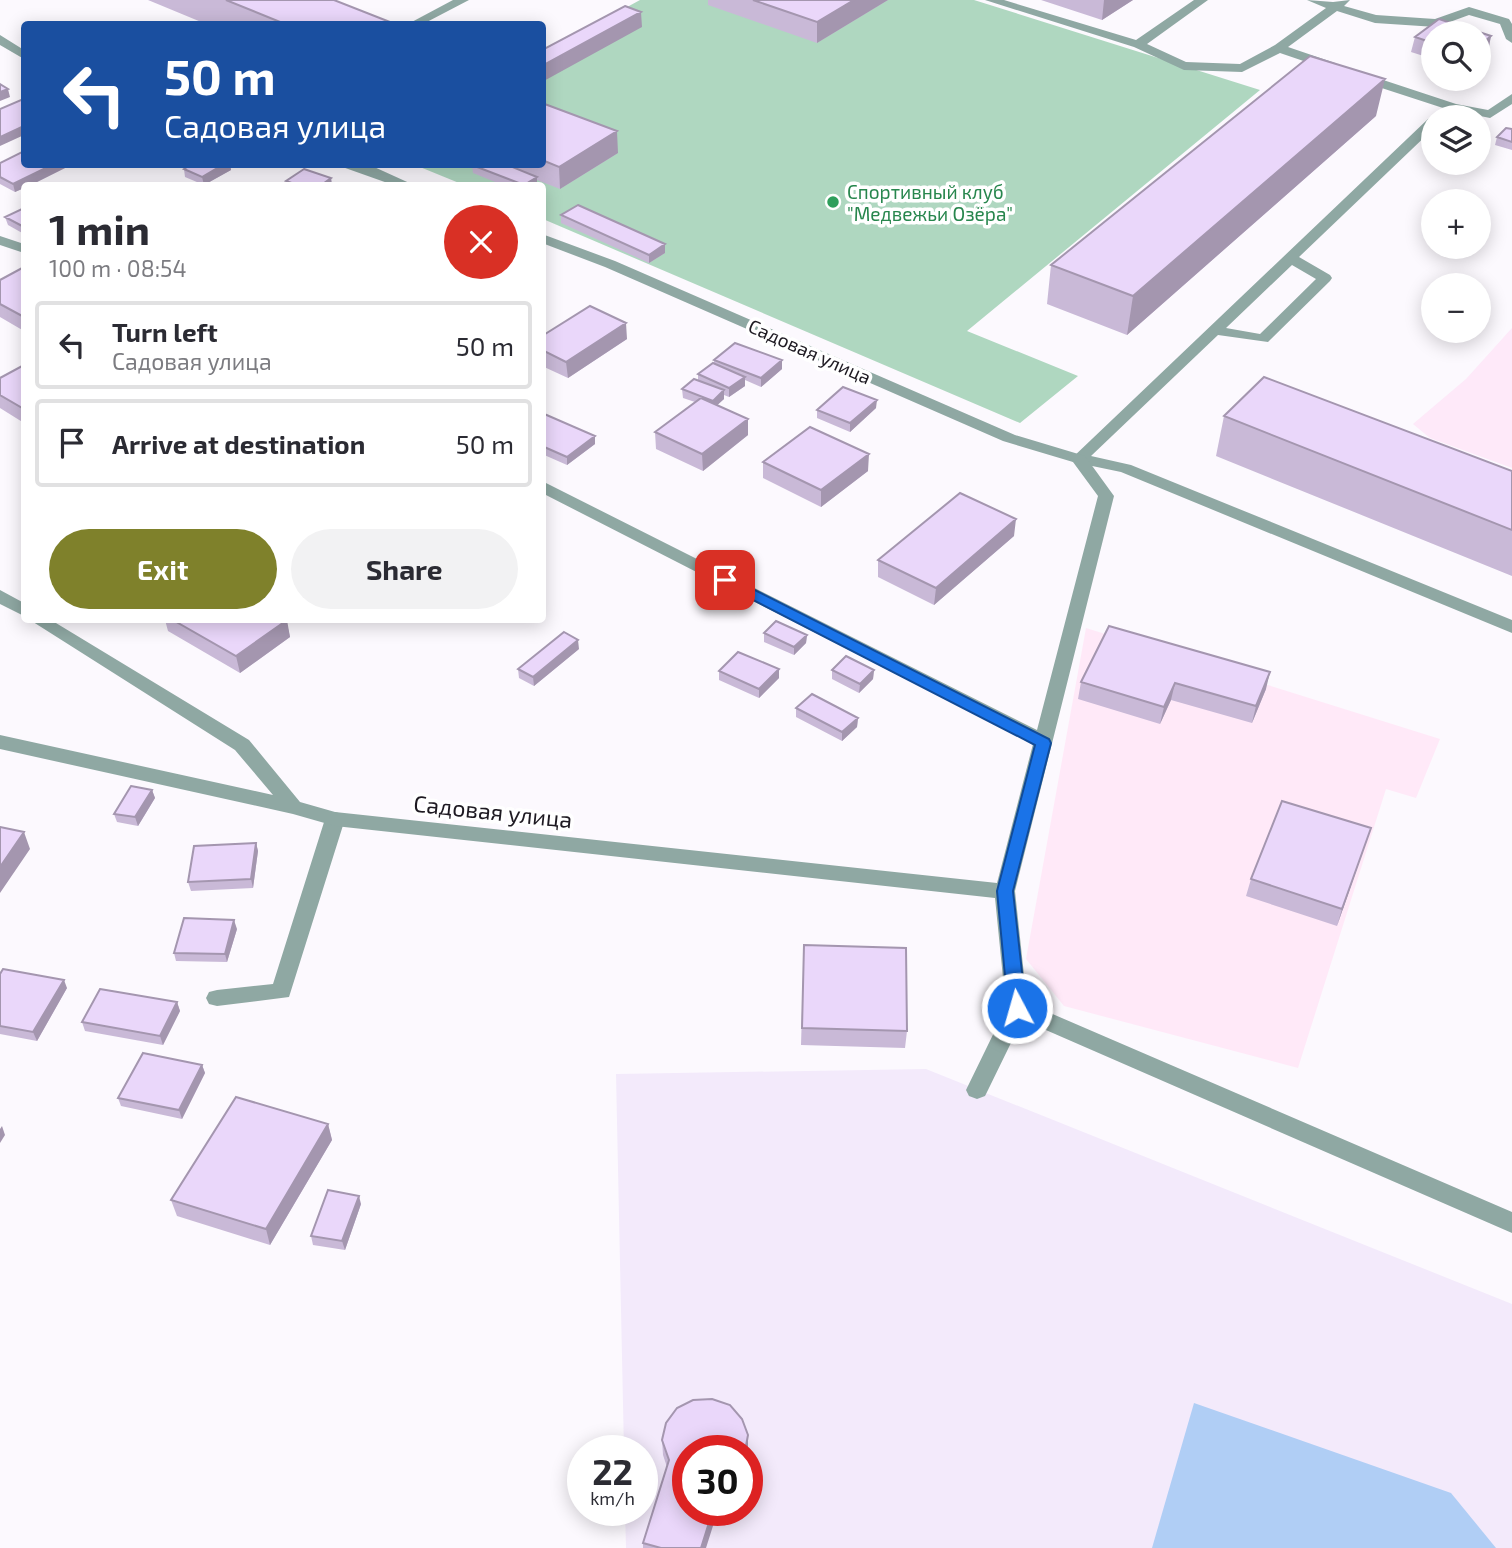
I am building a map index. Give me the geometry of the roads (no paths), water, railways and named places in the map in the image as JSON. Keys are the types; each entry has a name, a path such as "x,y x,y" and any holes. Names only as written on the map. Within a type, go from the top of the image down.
{"street":[{"path":"420,21 463,0"},
{"path":"991,0 1138,44 1184,66 1242,68 1279,48 1340,3"},
{"path":"1138,44 1202,0"},
{"path":"1312,0 1340,3 1375,19 1436,23 1469,11 1505,22 1512,39"},
{"path":"0,39 21,53"},
{"path":"1279,48 1446,105"},
{"path":"1491,113 1512,99"},
{"path":"977,1090 1017,1008 1005,891 1107,496 1079,459 1421,133"},
{"path":"362,168 399,182"},
{"path":"0,240 21,248"},
{"name":"Садовая улица","path":"546,240 610,264 1009,438 1079,459 1125,468 1512,627"},
{"path":"1214,330 1263,339 1325,278 1289,257"},
{"path":"546,488 1044,743"},
{"path":"0,596 21,608"},
{"path":"44,623 242,745 293,807"},
{"name":"Садовая улица","path":"0,742 293,807 335,819 1005,891"},
{"path":"217,998 281,991 335,819"},
{"path":"1017,1008 1512,1223"}],"water":[{"path":"1194,1403 1451,1493 1496,1548 1152,1548"}],"place":[{"name":"Спортивный клуб \"Медвежьи Озёра\"","path":"833,202"}]}
